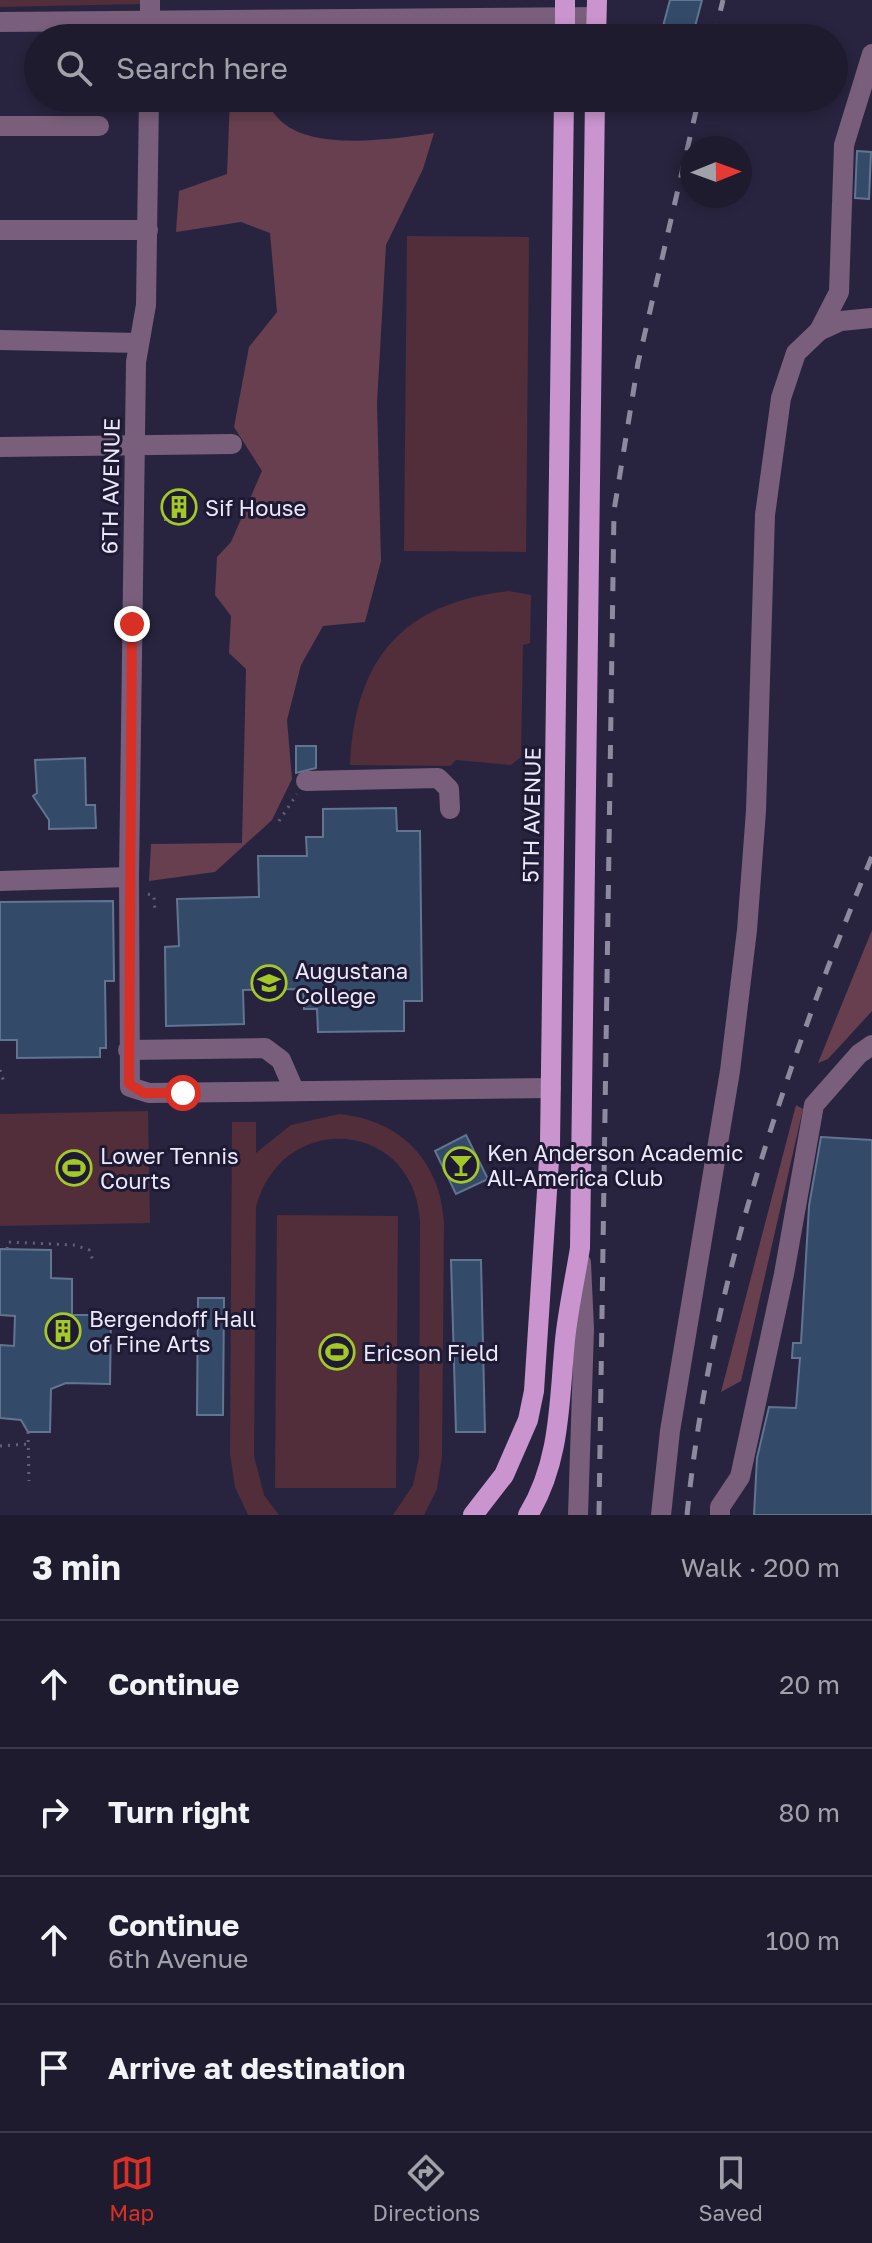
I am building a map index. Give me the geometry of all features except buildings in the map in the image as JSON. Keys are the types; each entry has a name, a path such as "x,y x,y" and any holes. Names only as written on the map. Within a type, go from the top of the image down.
{"main road":[{"name":"5TH AVENUE","path":"473,1515 504,1475 528,1420 534,1391 546,1250 551,1088 564,112"},
{"path":"528,1515 545,1484 553,1456 565,1338 580,1248 595,112"}],"street":[{"path":"0,22 596,8"},
{"path":"661,1515 672,1418 728,1084 747,930 756,798 765,515 787,375 796,353 819,331 839,292 844,145 872,54"},
{"path":"864,77 872,97"},
{"name":"6TH AVENUE","path":"149,112 146,305 139,343 134,446 129,1084 144,1093 294,1090"},
{"path":"0,126 99,126"},
{"path":"0,230 148,230"},
{"path":"819,331 841,321 872,318"},
{"path":"0,340 139,343"},
{"path":"0,447 232,444"},
{"path":"306,781 438,778 449,789 450,809"},
{"path":"0,881 129,877"},
{"path":"720,1515 720,1507 740,1477 784,1274 814,1105 859,1054 872,1045"},
{"path":"128,1050 265,1048 281,1060 294,1090 551,1088"},
{"path":"578,1515 584,1329 580,1248"}],"path":[{"path":"279,821 306,781"},
{"path":"0,1070 4,1082"},
{"path":"0,1242 75,1245 89,1250 94,1263"},
{"path":"7,1249 8,1242"},
{"path":"28,1432 29,1481"},
{"path":"0,1446 28,1444"}],"shaded area":[{"path":"0,0 144,0 144,4 0,7"},
{"path":"229,112 273,112 296,131 334,140 398,138 434,133 423,169 386,245 377,403 381,561 365,622 323,626 301,665 287,720 292,779 272,820 215,872 149,881 151,844 242,843 246,669 229,653 231,616 215,595 217,557 231,542 262,471 234,427 249,347 277,312 270,233 241,222 176,232 179,191 227,174"},
{"path":"407,236 529,237 526,552 404,551"},
{"path":"509,591 531,595 530,643 523,645 521,757 511,765 456,760 450,766 350,765 362,695 374,667 391,643 413,623 440,608"},
{"path":"872,930 872,1011 828,1059 818,1063"},
{"path":"796,1105 803,1109 741,1381 721,1392"},
{"name":"Lower Tennis Courts","path":"148,1111 150,1223 0,1226 0,1114"},
{"path":"339,1114 361,1118 398,1134 425,1162 441,1200 444,1222 442,1456 437,1489 424,1515 393,1515 413,1485 419,1457 420,1221 412,1187 396,1162 372,1146 346,1139 318,1141 292,1154 270,1175 256,1207 254,1456 264,1495 279,1515 248,1515 235,1487 230,1454 232,1122 256,1122 256,1153 291,1125"},
{"name":"Ericson Field","path":"277,1215 398,1216 396,1488 275,1488"}],"railway":[{"path":"717,24 723,0"},
{"path":"599,1515 614,511 638,363 696,112"},
{"path":"687,1515 713,1345 756,1179 810,1016 872,856"}],"place":[{"name":"Sif House","path":"179,507"},
{"name":"Augustana College","path":"269,983"},
{"name":"Ken Anderson Academic All-America Club","path":"461,1165"},
{"name":"Lower Tennis Courts","path":"74,1168"},
{"name":"Bergendoff Hall of Fine Arts","path":"63,1331"},
{"name":"Ericson Field","path":"337,1352"}],"route":[{"path":"132,624 129,1084 136,1091 144,1093 183,1093"}]}
